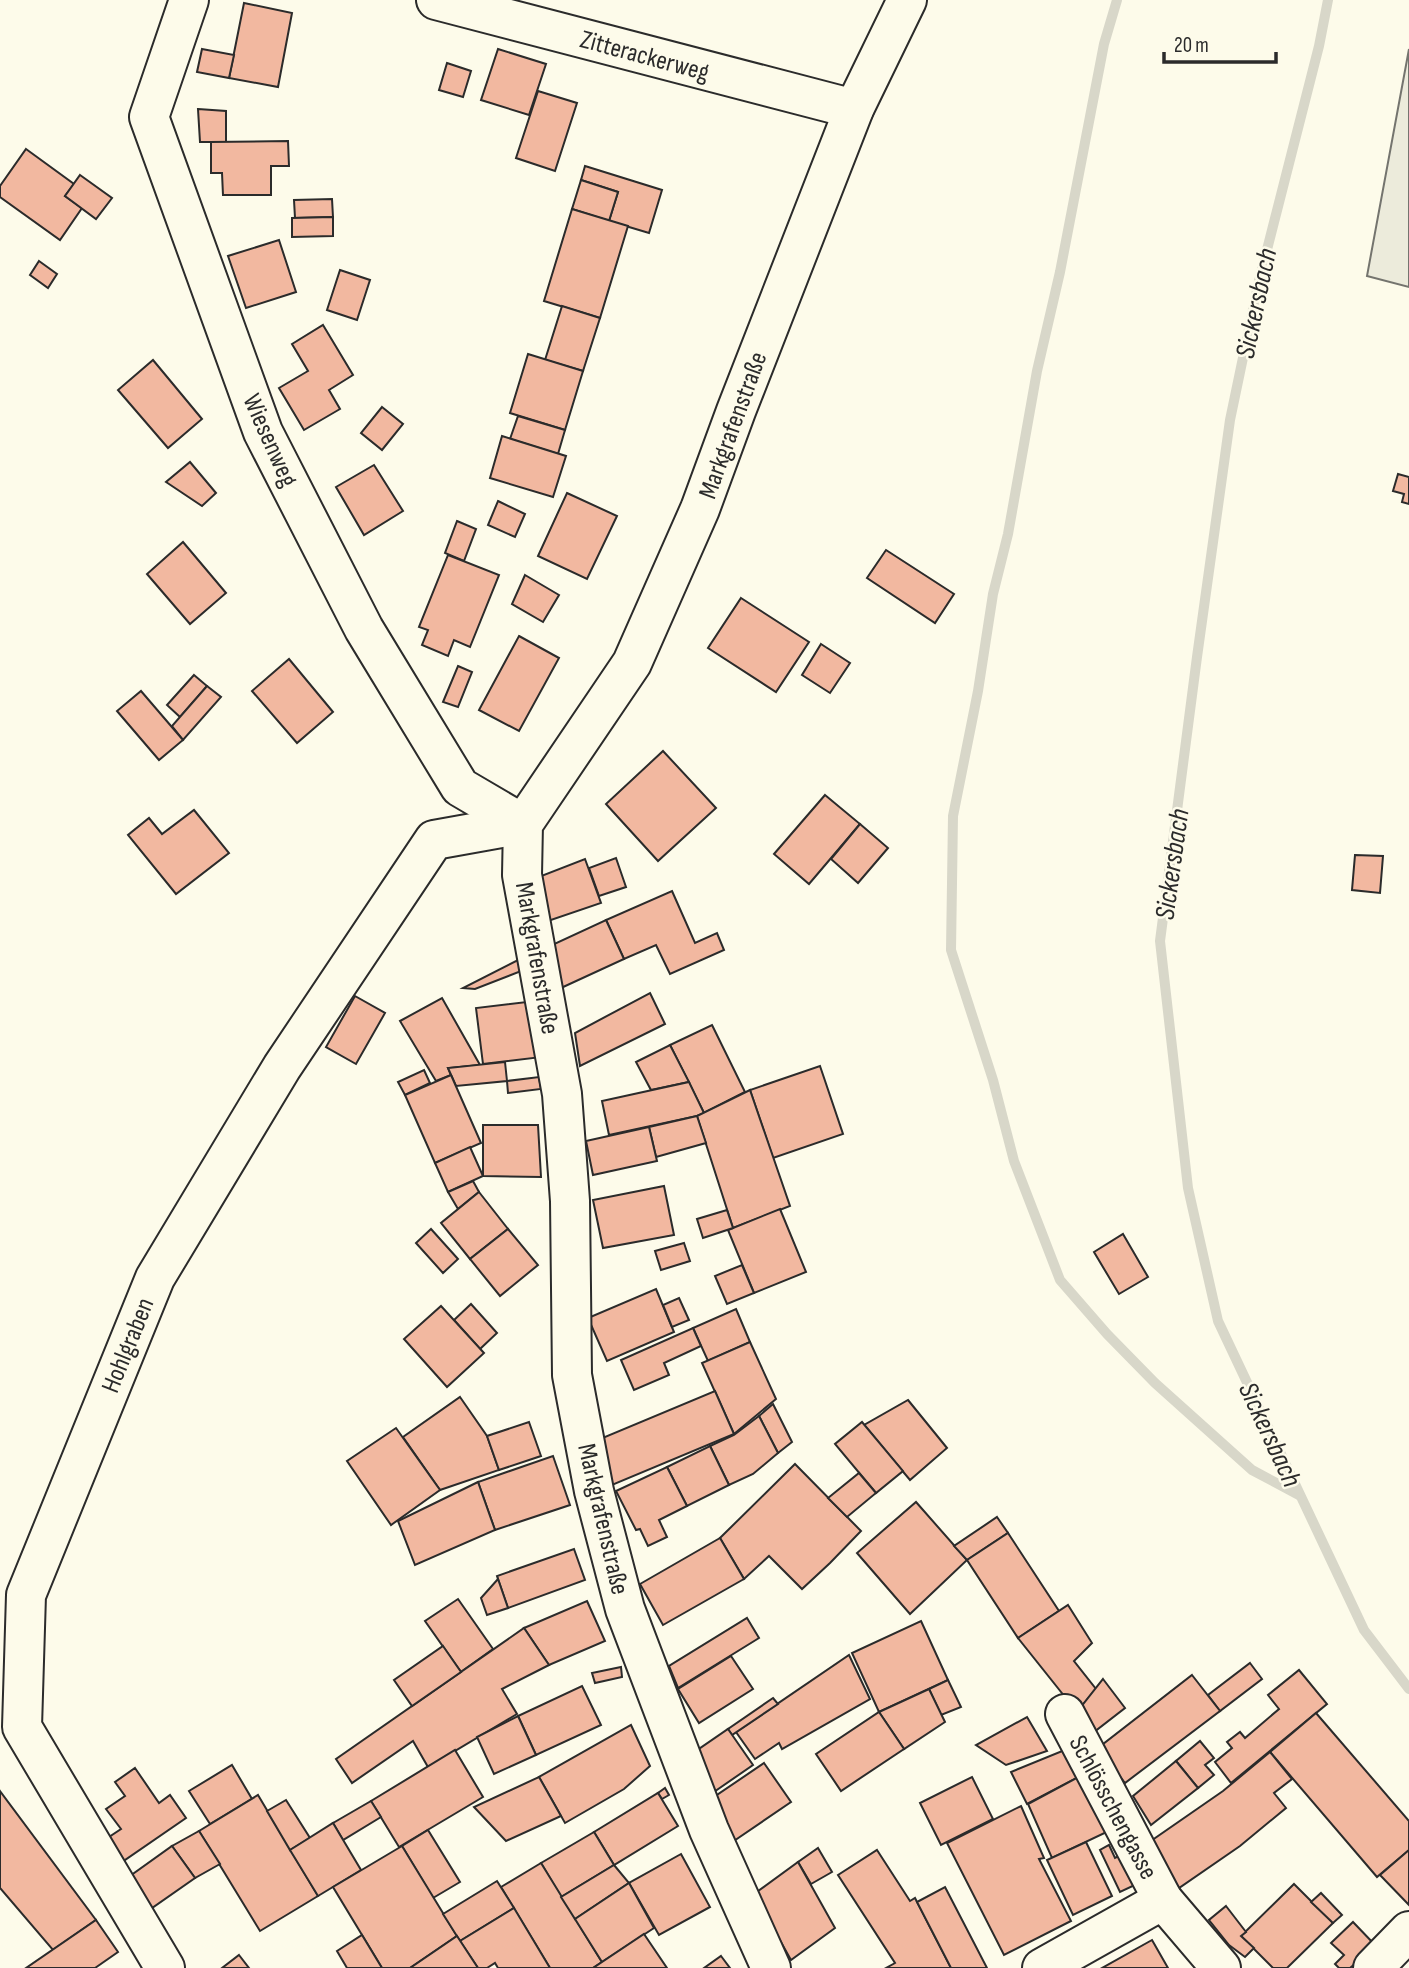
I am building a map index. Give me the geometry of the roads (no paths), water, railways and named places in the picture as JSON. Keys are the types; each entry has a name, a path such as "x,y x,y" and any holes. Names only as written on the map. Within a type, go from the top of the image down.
{"street":[{"name":"Wiesenweg","path":"188,0 149,117 263,432 364,629 460,787 523,824"},
{"name":"Zitterackerweg","path":"436,0 853,109"},
{"name":"Markgrafenstraße","path":"771,1968 709,1830 625,1609 594,1491 572,1376 570,1201 562,1094 522,875 523,824 632,663 701,509 853,109 907,0"},
{"name":"Hohlgraben","path":"165,1968 22,1727 13,1586 155,1278 282,1067 434,840 523,824"},
{"name":"Schlösschengasse","path":"1065,1714 1163,1900 1221,1968"},
{"path":"1042,1968 1163,1900"},
{"path":"1373,1968 1409,1931"}],"waterway":[{"path":"1117,0 1104,44 1060,272 1037,371 953,816 951,950 993,1080 1014,1161 1060,1280 1155,1383 1252,1470 1299,1495"},
{"name":"Sickersbach","path":"1328,0 1319,46 1259,281 1230,420 1160,941 1188,1188 1218,1321 1364,1630 1409,1689"}]}
